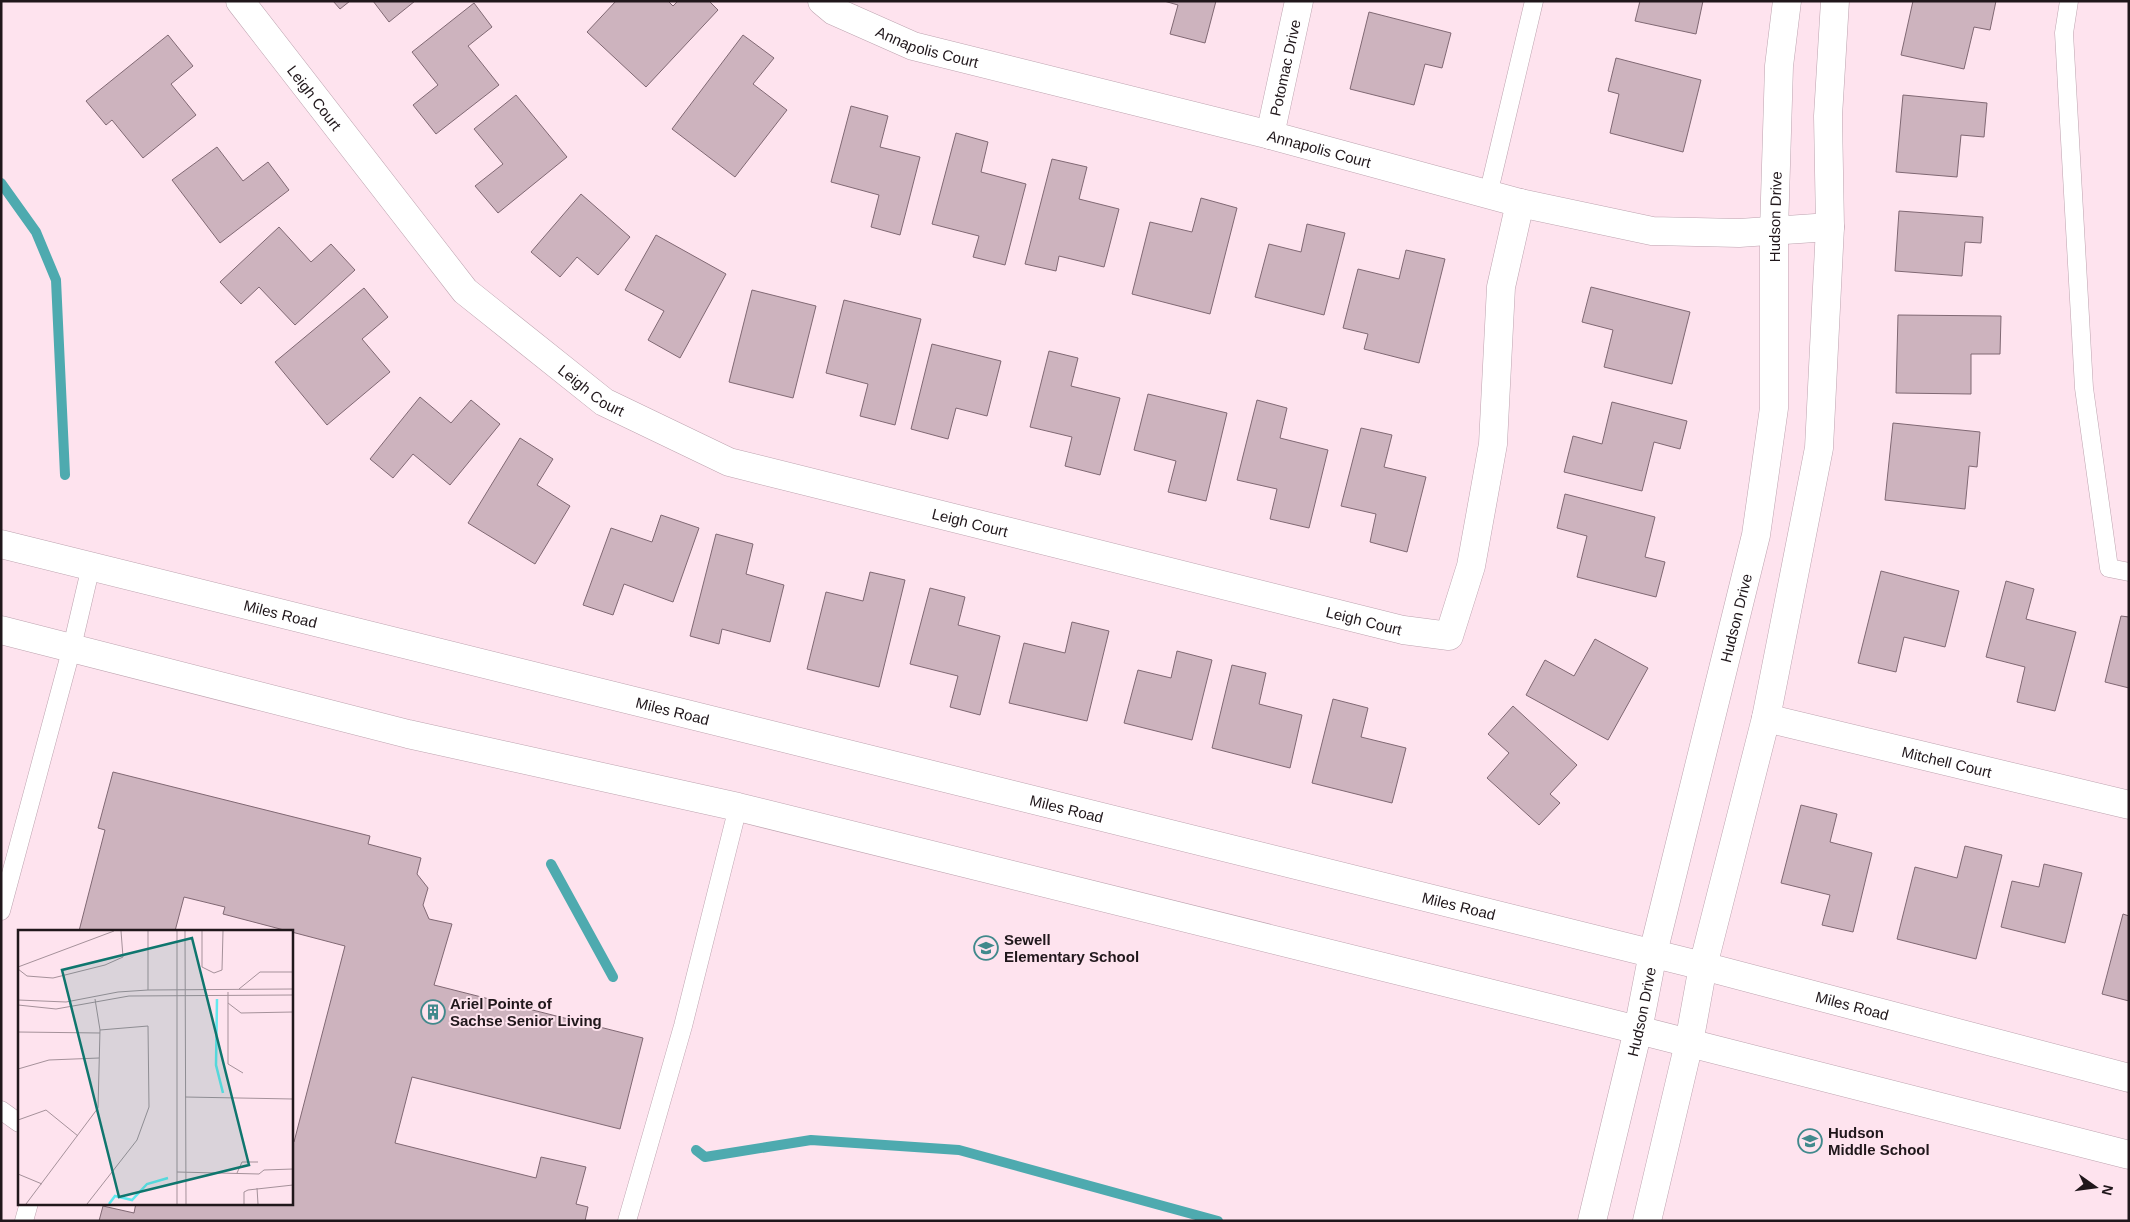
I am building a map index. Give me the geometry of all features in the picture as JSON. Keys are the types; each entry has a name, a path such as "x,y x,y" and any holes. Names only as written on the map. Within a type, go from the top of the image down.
{"street":[{"name":"Leigh Court","path":"240,1 465,291 604,402 729,462 1403,630 1449,636 1471,566 1493,444 1501,287 1520,204"},
{"name":"Annapolis Court","path":"822,1 834,11 913,46 1270,135 1520,204 1652,231 1739,233 1830,227"},
{"name":"Potomac Drive","path":"1270,135 1299,1"},
{"name":"Hudson Drive","path":"1592,1221 1638,1030 1653,953 1756,535 1774,408 1774,231 1779,66 1786,1"},
{"path":"1647,1221 1689,1043 1703,966 1766,718 1818,448 1830,227 1828,116 1835,1"},
{"name":"Miles Road","path":"1,544 1653,953 2129,1078"},
{"path":"1,630 408,734 738,807 1638,1030 2129,1155"},
{"name":"Mitchell Court","path":"1766,718 2129,805"}],"lane":[{"path":"1488,195 1534,1"},
{"path":"2069,1 2064,34 2084,388 2109,568 2129,572"},
{"path":"1,911 92,566"},
{"path":"627,1221 683,1026 738,807"},
{"path":"1,1110 18,1122"},
{"path":"24,1221 29,1204"}],"building":[{"path":"333,1 350,1 340,9"},
{"path":"373,1 415,1 389,22"},
{"path":"616,1 668,1 673,6 678,1 709,1 718,10 646,87 587,32"},
{"path":"1164,1 1216,1 1205,43 1170,34 1178,5"},
{"path":"1640,1 1703,1 1696,34 1635,21"},
{"path":"1913,1 1996,1 1990,30 1974,27 1964,69 1901,55"},
{"path":"474,3 492,27 468,46 499,85 436,134 413,105 438,85 412,52"},
{"path":"1369,12 1451,33 1442,68 1425,64 1414,105 1350,89"},
{"path":"168,35 193,66 171,84 196,115 143,158 112,120 106,125 86,101"},
{"path":"743,35 774,58 753,84 787,110 735,177 672,129"},
{"path":"1616,58 1701,80 1683,152 1610,133 1619,94 1608,91"},
{"path":"516,95 567,157 498,213 475,186 503,164 474,129"},
{"path":"1903,95 1987,103 1984,137 1961,135 1957,177 1896,172"},
{"path":"851,106 888,116 880,147 920,157 900,235 871,227 879,195 831,182"},
{"path":"956,133 988,142 981,172 1026,184 1005,265 973,257 979,236 932,224"},
{"path":"217,147 243,181 268,162 289,190 220,243 172,180"},
{"path":"1052,159 1087,167 1079,199 1119,209 1104,267 1059,256 1056,271 1025,264"},
{"path":"581,194 630,237 598,275 577,257 560,277 531,252"},
{"path":"1201,198 1237,208 1210,314 1132,294 1150,222 1192,232"},
{"path":"1899,211 1983,217 1981,243 1965,242 1962,276 1895,271"},
{"path":"1307,224 1345,233 1324,315 1255,297 1269,244 1301,252"},
{"path":"279,227 311,262 331,244 355,270 295,325 259,287 241,304 220,282"},
{"path":"656,235 726,274 680,358 648,340 664,311 625,290"},
{"path":"1406,250 1445,259 1419,363 1364,349 1368,334 1343,328 1358,269 1399,279"},
{"path":"1591,287 1690,312 1672,384 1604,367 1613,330 1582,322"},
{"path":"364,288 388,317 362,339 390,372 327,425 275,362"},
{"path":"752,290 816,306 793,398 729,382"},
{"path":"844,300 921,319 895,425 860,416 868,384 826,373"},
{"path":"1898,315 2001,316 2000,354 1971,354 1971,394 1896,393"},
{"path":"932,344 1001,361 987,416 956,408 948,439 911,429"},
{"path":"1049,351 1078,358 1071,386 1120,398 1100,475 1065,466 1072,437 1030,427"},
{"path":"1148,394 1227,413 1206,501 1168,492 1176,461 1134,450"},
{"path":"420,397 451,423 471,400 500,424 450,485 413,454 393,478 370,459"},
{"path":"1257,400 1287,408 1280,438 1328,450 1309,528 1270,519 1277,489 1237,480"},
{"path":"1612,402 1687,421 1680,449 1654,442 1642,491 1564,472 1573,436 1602,444"},
{"path":"1893,423 1980,432 1977,467 1969,466 1965,509 1885,500"},
{"path":"1361,428 1392,435 1384,467 1426,477 1407,552 1370,542 1376,514 1341,506"},
{"path":"520,438 553,459 537,485 570,506 535,564 468,523"},
{"path":"1565,494 1655,517 1645,557 1665,562 1656,597 1577,577 1587,536 1557,528"},
{"path":"661,515 699,528 673,602 624,584 613,615 583,605 611,528 652,542"},
{"path":"716,534 753,544 746,574 784,585 770,642 722,629 719,644 690,636"},
{"path":"1881,571 1959,591 1945,647 1904,637 1896,672 1858,663"},
{"path":"870,572 905,580 879,687 807,669 826,592 863,601"},
{"path":"2006,581 2034,589 2026,619 2076,632 2055,711 2017,702 2025,667 1986,657"},
{"path":"930,588 965,597 958,625 1000,636 980,715 950,707 958,676 910,664"},
{"path":"2121,616 2129,617 2129,688 2105,682"},
{"path":"1072,622 1109,631 1087,721 1009,703 1024,643 1065,653"},
{"path":"1595,639 1648,668 1608,740 1526,695 1545,660 1574,676"},
{"path":"1177,651 1212,660 1192,740 1124,723 1138,670 1171,678"},
{"path":"1232,665 1266,673 1259,704 1302,715 1290,768 1212,748"},
{"path":"1333,699 1368,708 1361,737 1406,748 1392,803 1312,783"},
{"path":"1513,706 1577,765 1550,794 1560,803 1539,825 1487,778 1509,753 1488,734"},
{"name":"Ariel Pointe of Sachse Senior Living","path":"113,772 370,836 368,844 421,858 417,874 428,888 423,905 429,919 452,924 434,985 643,1038 620,1129 412,1077 395,1143 536,1178 541,1157 586,1167 576,1204 588,1207 585,1221 99,1221 103,1206 134,1213 136,1204 292,1204 292,1141 294,1142 345,946 292,932 292,930 284,930 223,914 225,907 184,897 175,930 79,930 105,830 98,828"},
{"path":"1801,805 1837,814 1830,842 1872,853 1853,932 1822,925 1830,895 1781,883"},
{"path":"1965,846 2002,855 1976,959 1897,939 1915,867 1957,878"},
{"path":"2044,864 2082,873 2065,943 2001,927 2012,881 2039,887"},
{"path":"2123,914 2129,916 2129,1001 2102,994"}],"waterway":[{"path":"1,183 36,232 56,280 65,475"},
{"path":"551,864 613,977"},
{"path":"696,1150 705,1157 811,1140 959,1150 1218,1221"}],"place":[{"name":"Sewell Elementary School","path":"986,948"},
{"name":"Ariel Pointe of Sachse Senior Living","path":"433,1012"},
{"name":"Hudson Middle School","path":"1810,1141"}]}
